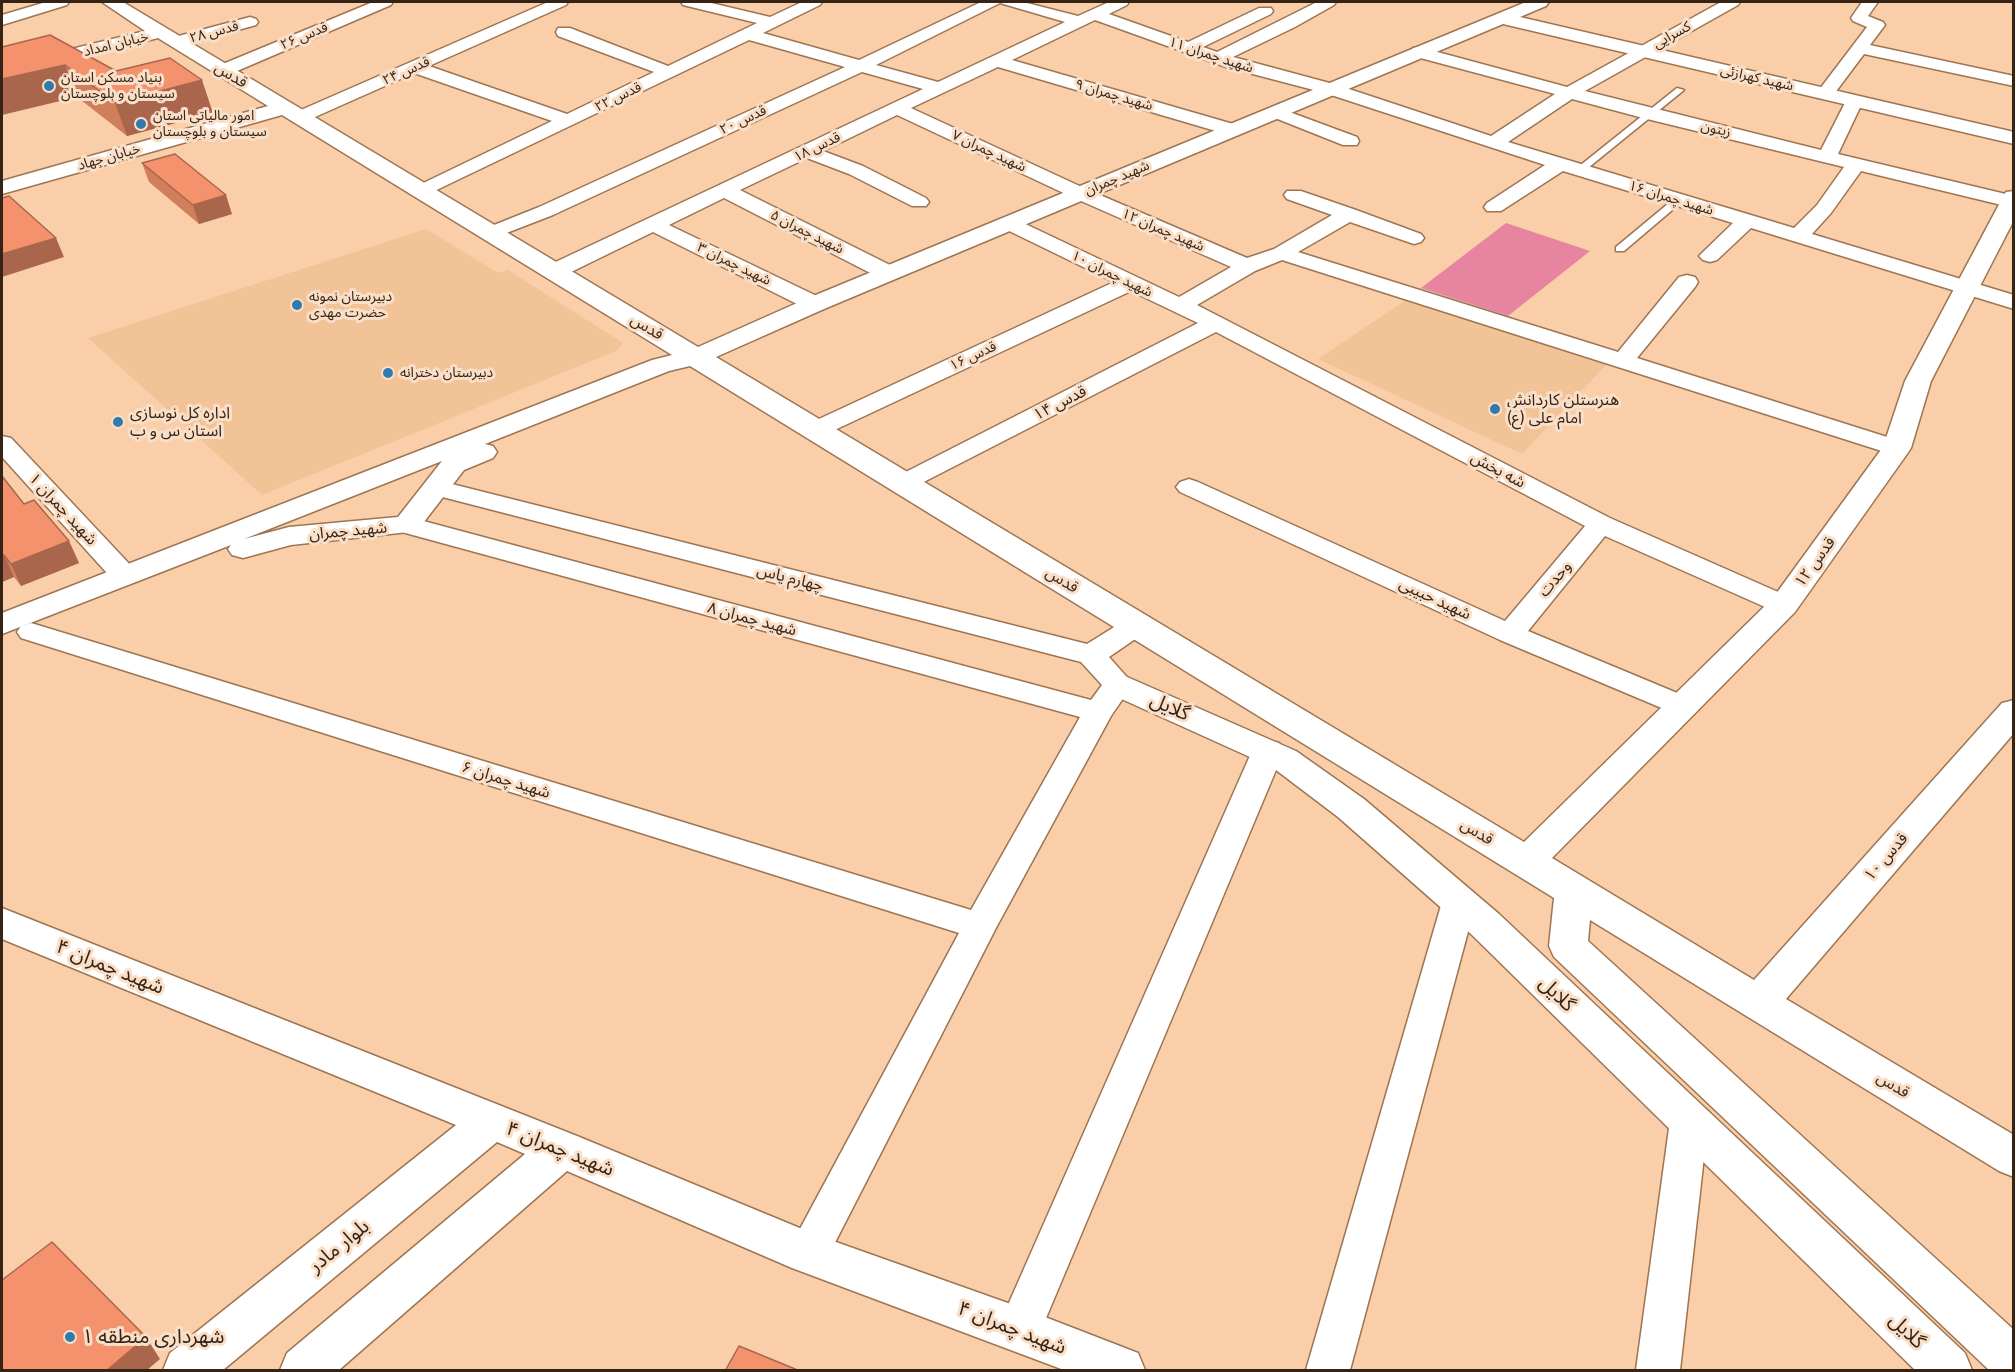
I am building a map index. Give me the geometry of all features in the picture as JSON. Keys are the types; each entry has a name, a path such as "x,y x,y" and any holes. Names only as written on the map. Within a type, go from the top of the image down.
{"street":[{"path":"2,20 61,2"},
{"name":"قدس","path":"111,2 2013,1158"},
{"name":"قدس ۲۶","path":"224,70 385,2"},
{"name":"قدس ۲۴","path":"293,112 414,67 560,2"},
{"path":"688,2 772,22"},
{"name":"قدس ۲۲","path":"422,191 814,2"},
{"name":"قدس ۲۰","path":"491,233 546,211 993,2"},
{"name":"شهید چمران ۱۱","path":"1007,2 1086,17 1218,58 1331,89"},
{"name":"قدس ۱۸","path":"555,272 1121,2"},
{"path":"1218,58 1289,24 1328,2"},
{"name":"شهید چمران","path":"2,624 662,365 696,357 888,273 1540,2"},
{"name":"کسرایی","path":"1493,143 1569,93 1732,2"},
{"path":"1825,94 1877,25 1859,18 1870,2"},
{"path":"1188,48 1265,11"},
{"name":"شهید کهرازئی","path":"1502,18 2013,138"},
{"name":"قدس ۲۸","path":"169,37 250,22"},
{"path":"564,32 669,72"},
{"path":"748,34 939,88"},
{"name":"خیابان امداد","path":"2,72 169,37"},
{"path":"1860,48 2013,81"},
{"name":"زیتون","path":"1419,52 1649,114 2013,200"},
{"name":"شهید چمران ۹","path":"996,61 1233,129"},
{"path":"414,67 569,121"},
{"name":"شهید چمران ۱۶","path":"1331,89 1560,164 2013,302"},
{"path":"1827,156 1854,101"},
{"name":"شهید چمران ۷","path":"898,108 1079,194"},
{"name":"خیابان جهاد","path":"2,188 293,112"},
{"path":"1276,112 1350,141"},
{"path":"808,152 856,170 919,202"},
{"path":"1798,236 1824,209 1857,163"},
{"path":"1494,207 1560,164"},
{"name":"شهید چمران ۵","path":"726,191 888,273"},
{"name":"شهید چمران ۱۲","path":"1079,194 1247,266"},
{"path":"1294,195 1414,238"},
{"name":"قدس ۱۲","path":"1526,862 1785,605 1897,448 1918,381 2013,200"},
{"path":"1180,306 1247,266 1281,253 1349,214"},
{"path":"1710,256 1747,221"},
{"name":"شهید چمران ۱۰","path":"1008,223 1216,323"},
{"name":"شهید چمران ۳","path":"654,225 815,304"},
{"path":"1281,253 1897,448"},
{"path":"1623,361 1687,282"},
{"name":"قدس ۱۶","path":"815,430 1130,283"},
{"name":"قدس ۱۴","path":"903,483 1216,323"},
{"name":"شه بخش","path":"1216,323 1601,524 1785,605"},
{"name":"شهید چمران","path":"2,645 221,555 289,536 407,525 454,464 676,374 696,357"},
{"name":"شهید چمران ۱","path":"2,443 124,576"},
{"name":"شهید حبیبی","path":"1190,487 1510,634 1683,707"},
{"name":"چهارم یاس","path":"436,488 1091,655"},
{"name":"وحدت","path":"1510,634 1601,524"},
{"name":"شهید چمران ۸","path":"407,525 1108,698"},
{"path":"808,1253 980,926 1108,698 1091,655 1137,626"},
{"name":"شهید چمران ۶","path":"32,633 980,926"},
{"name":"گلایل","path":"1108,698 1268,751 1284,759 1351,808 1459,902 1948,1371"},
{"name":"قدس ۱۰","path":"1758,1003 2013,711"},
{"path":"1018,1330 1268,751"},
{"path":"1574,892 1568,946 2013,1362"},
{"path":"1328,1371 1459,902"},
{"name":"شهید چمران ۴","path":"2,923 562,1149 808,1253 1018,1330 1121,1371"},
{"name":"بلوار مادر","path":"187,1371 492,1121"},
{"path":"1658,1371 1689,1121"},
{"path":"304,1371 562,1149"}],"lane":[{"path":"1580,170 1680,90"},
{"path":"1620,249 1679,200"}],"shaded area":[{"path":"1506,223 1590,251 1508,316 1421,288"},
{"name":"دبیرستان دخترانه","path":"426,229 498,273 508,270 623,343 616,351 262,495 88,338"},
{"name":"هنرستلن کاردانش امام علی (ع)","path":"1409,298 1607,364 1522,454 1318,359"}],"building":[{"path":"50,35 116,71 170,58 202,80 115,103 65,65 2,79 2,47"},
{"path":"175,154 226,195 193,205 142,163"},
{"path":"9,196 56,238 2,254 2,198"},
{"path":"2,476 24,504 34,500 69,541 11,564 4,555 2,556"},
{"name":"شهرداری منطقه ۱","path":"52,1242 146,1337 106,1371 2,1371 2,1280"},
{"path":"739,1346 800,1371 725,1371"}],"place":[{"name":"بنیاد مسکن استان سیستان و بلوچستان","path":"49,86"},
{"name":"امور مالیاتی استان سیستان و بلوچستان","path":"141,124"},
{"name":"دبیرستان نمونه حضرت مهدی","path":"297,305"},
{"name":"دبیرستان دخترانه","path":"388,373"},
{"name":"هنرستلن کاردانش امام علی (ع)","path":"1495,409"},
{"name":"اداره کل نوسازی استان س و ب","path":"118,422"},
{"name":"شهرداری منطقه ۱","path":"70,1337"}]}
